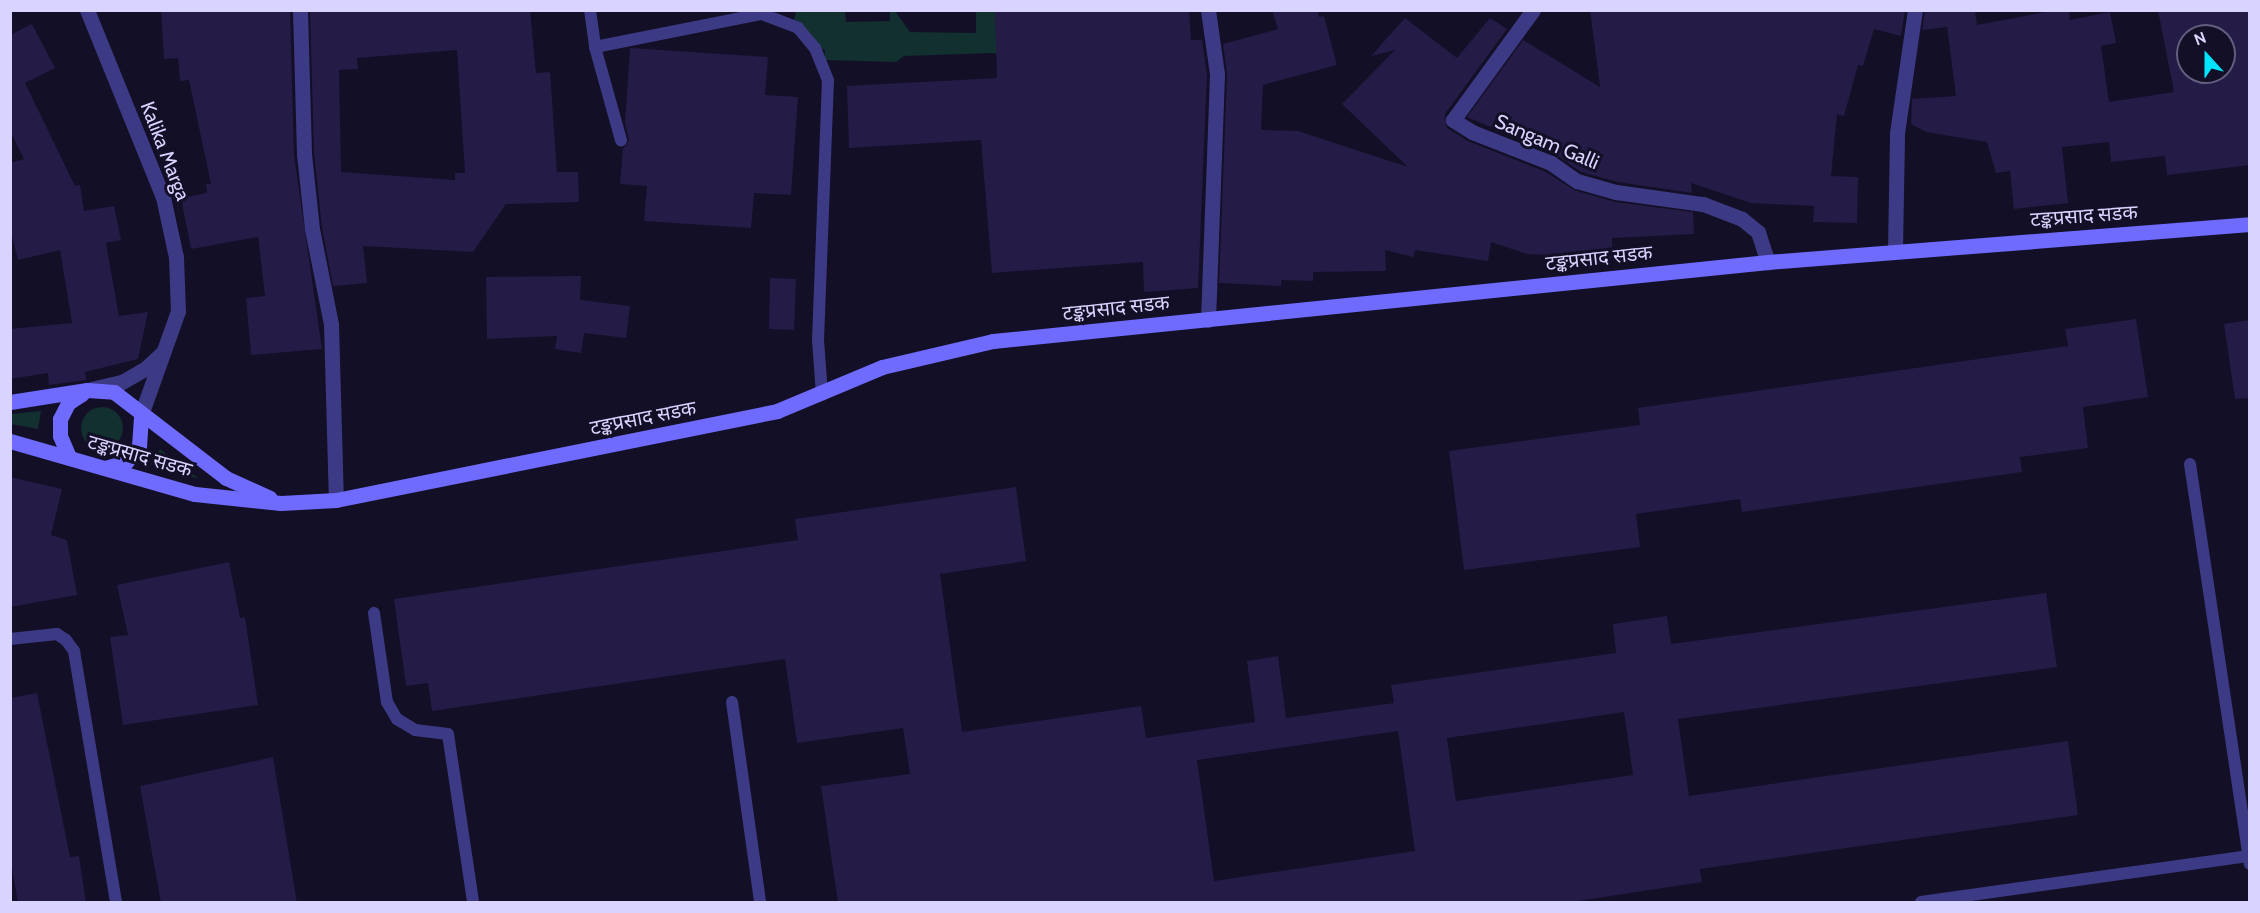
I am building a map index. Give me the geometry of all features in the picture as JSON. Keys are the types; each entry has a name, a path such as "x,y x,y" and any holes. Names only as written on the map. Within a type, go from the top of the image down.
{"street":[{"name":"Kalika Marga","path":"87,10 163,197 176,257 178,300 168,347 141,415"},
{"path":"300,10 304,154 312,228 332,324 336,500"},
{"path":"1208,10 1217,74 1208,320"},
{"name":"Sangam Galli","path":"1533,10 1453,120 1472,132 1551,163 1577,181 1616,192 1703,204 1742,219 1758,232 1768,262"},
{"path":"1895,250 1898,133 1915,10"},
{"name":"टङ्कप्रसाद सडक","path":"10,441 69,457 165,488 280,503 336,500 777,411 822,395 882,368 939,351 993,341 1895,250 2250,224"},
{"path":"69,457 60,436 60,419 68,403 87,390 122,382 146,368 168,347"},
{"name":"टङ्कप्रसाद सडक","path":"10,402 87,390 114,392 130,401 141,415 226,478 280,503"},
{"path":"105,468 126,462 139,446 141,415"}],"lane":[{"path":"590,10 595,47 621,140"},
{"path":"595,47 762,12 798,28 815,48 828,80 818,340 822,395"},
{"path":"1921,903 2249,860 2190,464"},
{"path":"374,613 387,702 397,720 415,730 448,734 473,903"},
{"path":"10,639 57,634 66,640 74,651 116,903"},
{"path":"732,702 760,903"}],"green space":[{"path":"894,10 910,32 976,33 976,11 1119,11 1006,57 993,53 904,56 896,62 824,60 825,51 793,25 796,11 845,11 846,22 890,21 890,11"},
{"path":"102,407 117,413 123,428 117,443 102,449 87,443 81,428 87,413"},
{"path":"41,411 38,429 11,424 11,414"},
{"path":"160,449 199,479 151,464"}],"building":[{"path":"161,10 290,10 294,155 322,349 251,355 246,298 265,296 258,237 191,249 181,198 207,193 206,184 211,184 189,80 180,81 178,58 164,59"},
{"path":"310,10 530,10 536,73 550,72 557,172 578,172 579,202 506,204 473,252 363,246 367,283 333,286 322,228 314,153","holes":["457,50 465,173 455,173 455,180 341,172 339,70 358,69 357,58"]},
{"path":"995,10 1189,10 1191,40 1202,40 1207,75 1198,288 1144,292 1143,262 992,273 981,140 849,148 847,86 997,78"},
{"path":"1272,10 1317,10 1319,17 1324,16 1337,65 1263,85 1261,130 1298,131 1408,167 1342,104 1395,50 1371,56 1405,18 1457,58 1490,18 1507,29 1445,114 1447,128 1468,141 1546,172 1574,190 1615,202 1693,212 1694,234 1612,238 1612,258 1527,254 1491,242 1488,261 1415,250 1414,257 1385,250 1386,271 1313,272 1313,281 1281,280 1281,286 1219,283 1227,74 1223,44 1278,29"},
{"path":"1590,10 1905,10 1901,36 1874,29 1863,66 1858,65 1844,116 1837,114 1831,176 1858,177 1857,223 1813,222 1814,206 1751,203 1691,183 1692,193 1618,182 1581,172 1555,154 1467,117 1523,40 1600,87"},
{"path":"1925,10 1975,10 1977,25 2056,10 2069,10 2070,20 2110,12 2116,43 2101,46 2109,102 2174,92 2158,10 2250,10 2250,165 2167,175 2165,156 2111,162 2109,142 2062,147 2068,203 2014,209 2010,171 1996,173 1987,142 1926,132 1911,124 1912,99 1956,96 1947,27 1922,30"},
{"path":"32,24 55,68 25,83 75,186 80,185 84,211 114,206 121,240 106,243 119,316 148,312 138,359 85,372 86,380 49,385 48,373 10,379 10,329 72,323 60,250 18,260 10,228 10,163 24,159 10,131 10,35"},
{"path":"630,48 768,57 765,95 798,97 791,195 754,193 751,228 644,221 647,186 620,184 623,148 629,141 625,122"},
{"path":"581,276 580,300 630,306 626,338 584,333 581,353 555,349 557,336 487,339 486,277"},
{"path":"770,278 796,279 794,330 769,329"},
{"path":"2136,319 2148,397 2083,407 2088,448 2020,457 2022,472 1742,512 1740,499 1636,514 1640,547 1464,570 1449,451 1640,425 1638,408 2068,346 2065,329"},
{"path":"2250,320 2250,398 2235,399 2224,324"},
{"path":"10,477 62,489 51,535 67,540 77,595 10,607"},
{"path":"1016,487 1026,561 940,574 962,732 1141,706 1146,738 1255,722 1247,661 1278,656 1286,718 1394,703 1391,685 1616,653 1613,624 1667,616 1671,644 2046,593 2057,667 1678,719 1689,796 2068,741 2078,815 1700,869 1702,882 1565,903 838,903 821,786 910,774 903,728 797,743 785,659 432,711 428,683 406,686 394,599 798,540 795,519","holes":["1624,712 1633,775 1456,801 1447,738","1398,731 1415,851 1214,881 1197,760"]},
{"path":"229,562 240,618 245,617 258,705 123,725 110,637 128,635 117,585"},
{"path":"37,693 70,857 79,856 86,903 18,903 10,856 10,698"},
{"path":"273,757 297,903 161,903 140,786"}]}
